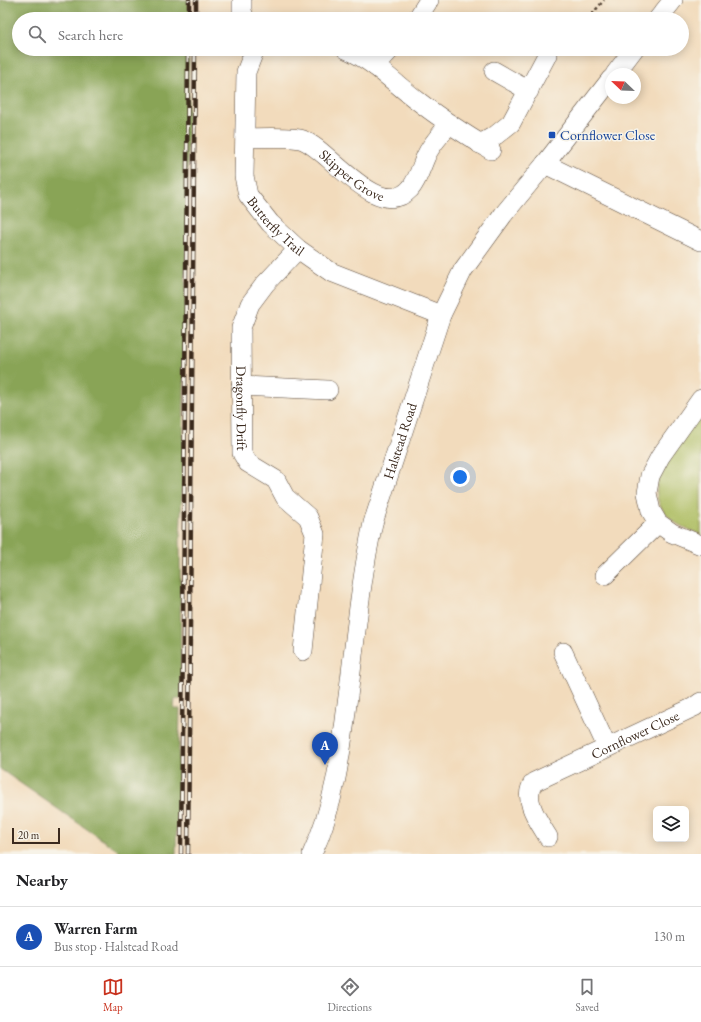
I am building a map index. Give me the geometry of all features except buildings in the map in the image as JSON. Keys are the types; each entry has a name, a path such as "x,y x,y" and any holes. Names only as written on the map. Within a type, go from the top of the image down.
{"street":[{"path":"242,0 242,12"},
{"path":"421,12 429,0"},
{"path":"663,12 672,0"},
{"name":"Butterfly Trail","path":"252,56 246,72 244,176 248,195 270,223 298,249 332,272 441,315"},
{"path":"360,56 449,124 486,147 496,135 511,123 546,56"},
{"path":"375,66 384,56"},
{"path":"620,68 629,56"},
{"path":"494,71 529,90"},
{"name":"Halstead Road","path":"312,854 327,815 335,786 341,752 365,556 373,523 441,315 464,270 503,215 605,87"},
{"name":"Skipper Grove","path":"245,138 301,139 314,145 332,162 372,193 381,197 390,197 401,196 410,189 419,175 426,156 433,144 449,124"},
{"path":"545,164 701,241"},
{"name":"Dragonfly Drift","path":"298,249 265,284 250,304 241,328 242,453 248,463 276,480 285,497 308,517 315,534 303,651"},
{"path":"242,386 328,390"},
{"path":"701,399 660,457 650,476 648,493 651,510 658,523 672,533 701,545"},
{"path":"604,575 658,523"},
{"path":"563,652 607,747"},
{"name":"Cornflower Close","path":"548,837 530,802 530,786 534,782 694,707 701,702"}],"path":[{"path":"594,12 604,0"}],"green space":[{"path":"0,0 190,0 190,12 12,12 12,56 189,56 183,464 180,542 181,699 175,699 174,709 180,709 176,854 123,854 0,769"},
{"path":"701,410 701,535 680,525 669,517 662,508 658,499 657,489 658,480 666,461"}],"railway":[{"path":"189,0 189,12"},
{"path":"196,0 196,12"},
{"path":"181,854 188,56"},
{"path":"188,854 195,56"}],"place":[{"name":"Cornflower Close","path":"552,135"},
{"name":"Warren Farm","path":"325,765"}]}
